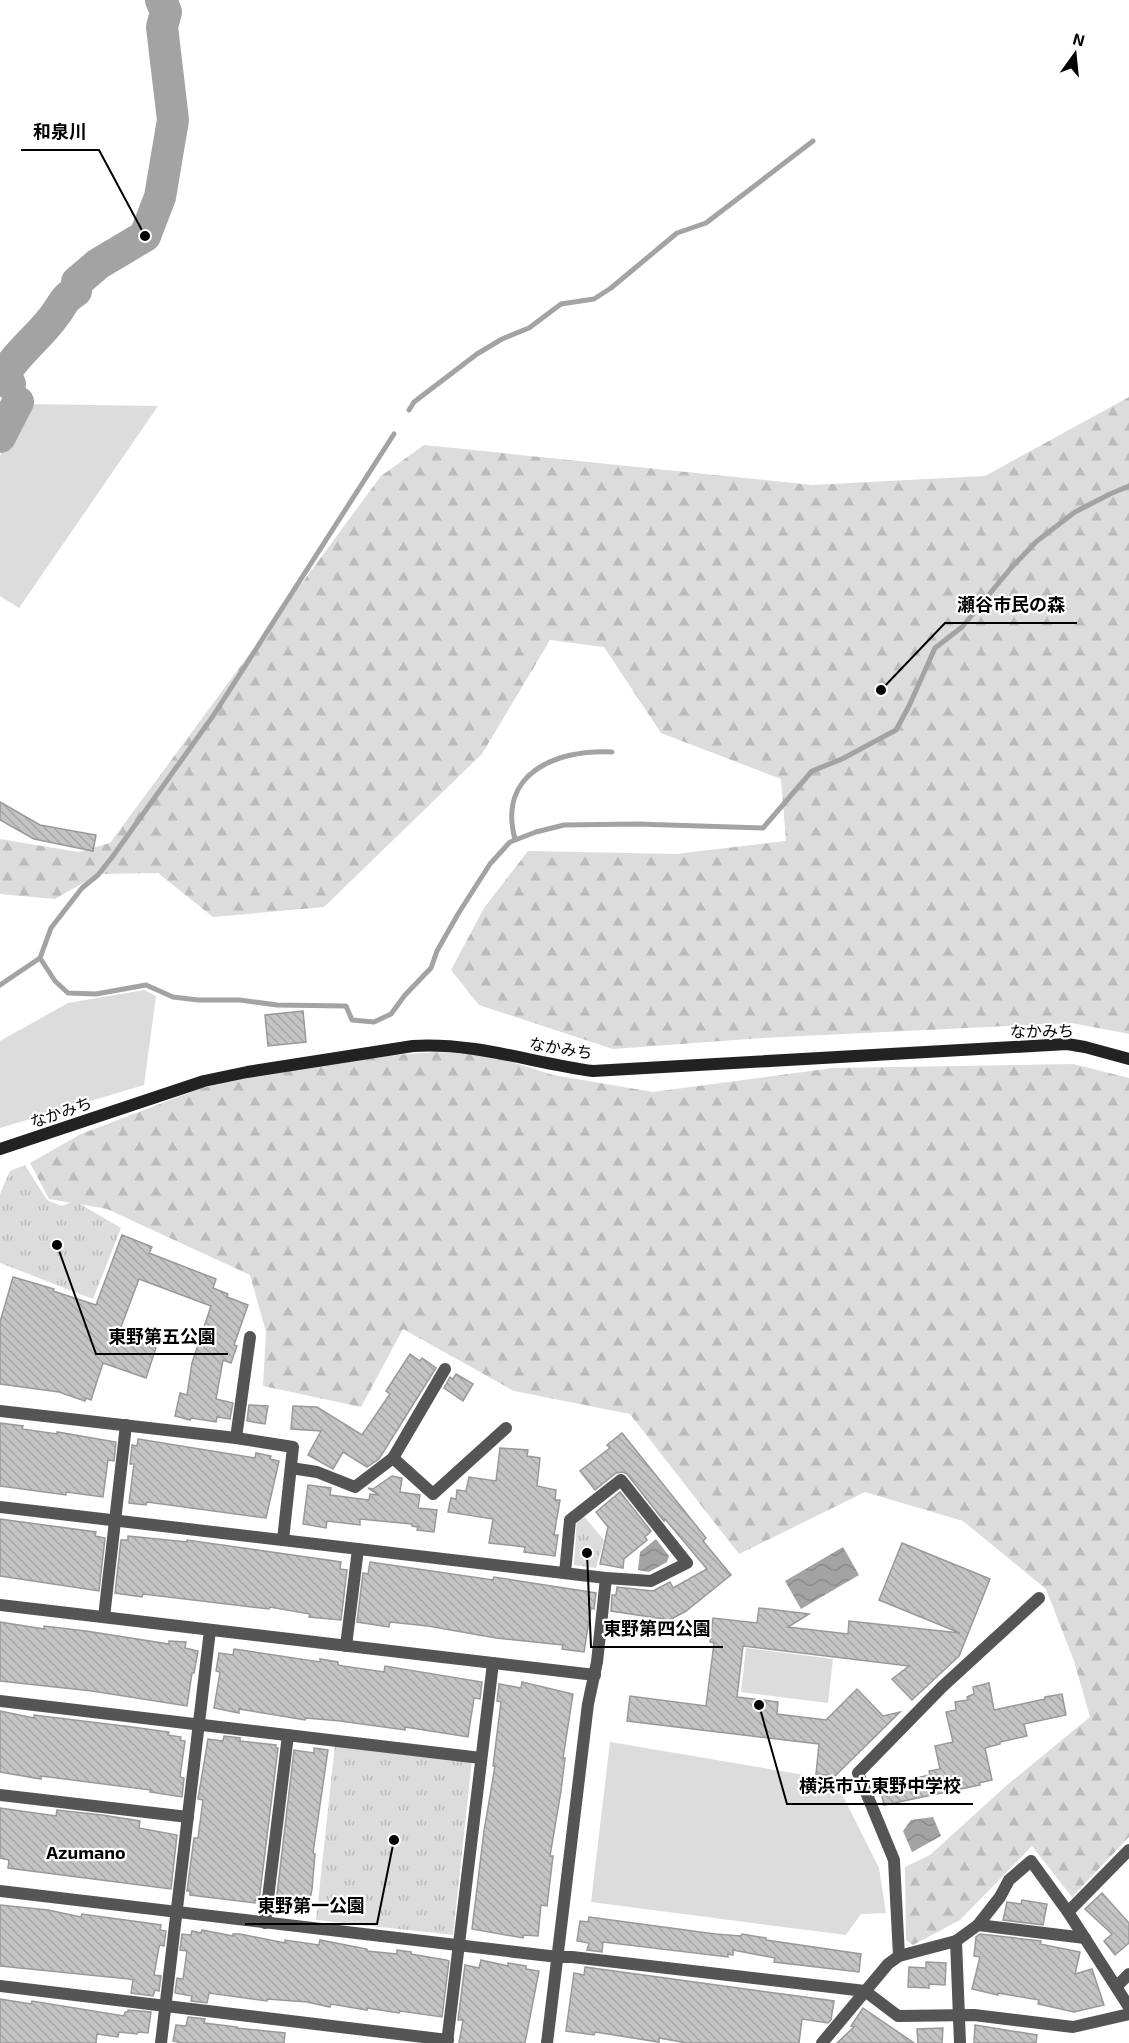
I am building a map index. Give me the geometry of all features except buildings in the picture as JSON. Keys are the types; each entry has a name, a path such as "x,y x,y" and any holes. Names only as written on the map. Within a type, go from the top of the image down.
{"street":[{"name":"なかみち","path":"0,1149 204,1082 247,1072 438,1044 470,1047 559,1067 593,1071 1067,1044 1129,1059"},
{"path":"236,1438 250,1337"},
{"path":"291,1468 317,1472 355,1487 393,1458 445,1369"},
{"path":"0,1411 236,1438 293,1447 283,1540"},
{"path":"104,1617 126,1425"},
{"path":"393,1458 433,1494 506,1428"},
{"path":"0,1507 606,1578 651,1581 687,1563 621,1480 570,1520 565,1573"},
{"path":"346,1646 358,1549"},
{"path":"547,2043 588,1704 595,1675 606,1578"},
{"path":"899,1956 894,1860 858,1773 942,1687 1039,1598"},
{"path":"0,1605 595,1675"},
{"path":"161,2043 210,1630"},
{"path":"0,1986 447,2042 493,1663"},
{"path":"0,1701 481,1758"},
{"path":"265,1923 288,1735"},
{"path":"0,1795 188,1817"},
{"path":"1068,1912 1129,1851"},
{"path":"822,2043 888,1964 899,1956 956,1941 978,1925 1000,1897 1009,1880 1030,1862 1068,1912 1129,2007"},
{"path":"0,1891 459,1946 865,1991 898,2016 974,2015 1073,2027 1129,2014"},
{"path":"978,1925 1085,1938"},
{"path":"956,1941 960,2043"},
{"path":"1117,1986 1129,1974"}],"green space":[{"path":"1129,397 1129,1034 1072,1023 762,1038 613,1049 479,1005 451,970 484,908 528,851 676,854 786,841 781,779 661,733 604,647 550,640 482,754 324,907 213,917 158,873 99,874 55,899 0,894 0,839 78,852 110,843 381,476 424,445 812,485 985,476"},
{"path":"26,404 158,406 19,608 0,596 0,456"},
{"path":"144,990 156,996 144,1085 0,1128 0,1041 68,1003"},
{"path":"434,1052 490,1055 553,1075 653,1092 833,1068 1073,1064 1129,1078 1129,1837 1072,1897 1032,1846 960,1920 913,1945 906,1940 905,1867 930,1855 1007,1785 1090,1717 1074,1661 1046,1589 963,1521 865,1492 739,1554 630,1414 514,1391 403,1329 361,1407 263,1386 266,1332 250,1275 107,1209 49,1199 30,1163 81,1134 199,1089 297,1063"},
{"path":"25,1165 47,1200 61,1206 75,1201 121,1228 93,1299 0,1263 0,1194 10,1171"},
{"path":"582,1514 604,1540 596,1568 574,1565 577,1517"},
{"path":"746,1648 833,1659 828,1703 741,1692"},
{"path":"610,1742 835,1780 879,1868 886,1913 861,1914 846,1935 591,1902"},
{"path":"335,1745 472,1760 453,1935 316,1920"}],"water":[{"path":"656,1539 669,1556 667,1562 649,1572 638,1570 640,1552"},
{"path":"843,1547 859,1575 801,1609 785,1581"},
{"path":"933,1817 941,1836 912,1852 903,1831 911,1820"}],"waterway":[{"path":"10,384 5,373 49,323 66,299 76,291 77,282 98,264 145,236 160,197 173,120 162,27 166,12 161,0"},
{"path":"409,410 414,402 477,354 502,339 529,328 561,304 594,299 611,288 677,233 706,223 813,141"},
{"path":"0,437 18,402"},
{"path":"0,985 40,958 51,928 82,888 98,875 113,856 213,716 394,434"},
{"path":"40,958 55,981 68,993 96,994 146,985 173,997 198,1000 346,1006 352,1020 374,1022 391,1014 405,995 431,968 437,951 458,914 490,864 510,842 564,825 637,824 763,828 812,771 842,759 896,730 935,648 962,627 1011,568 1037,541 1075,512 1129,486"},
{"path":"515,839 512,816 515,797 523,782 536,770 552,761 571,755 612,752"}],"place":[{"name":"和泉川","path":"145,236"},
{"name":"瀬谷市民の森","path":"881,690"},
{"name":"東野第五公園","path":"57,1245"},
{"name":"東野第四公園","path":"587,1553"},
{"name":"横浜市立東野中学校","path":"759,1705"},
{"name":"東野第一公園","path":"394,1840"}],"district":[{"name":"Azumano","path":"86,1853"}]}
